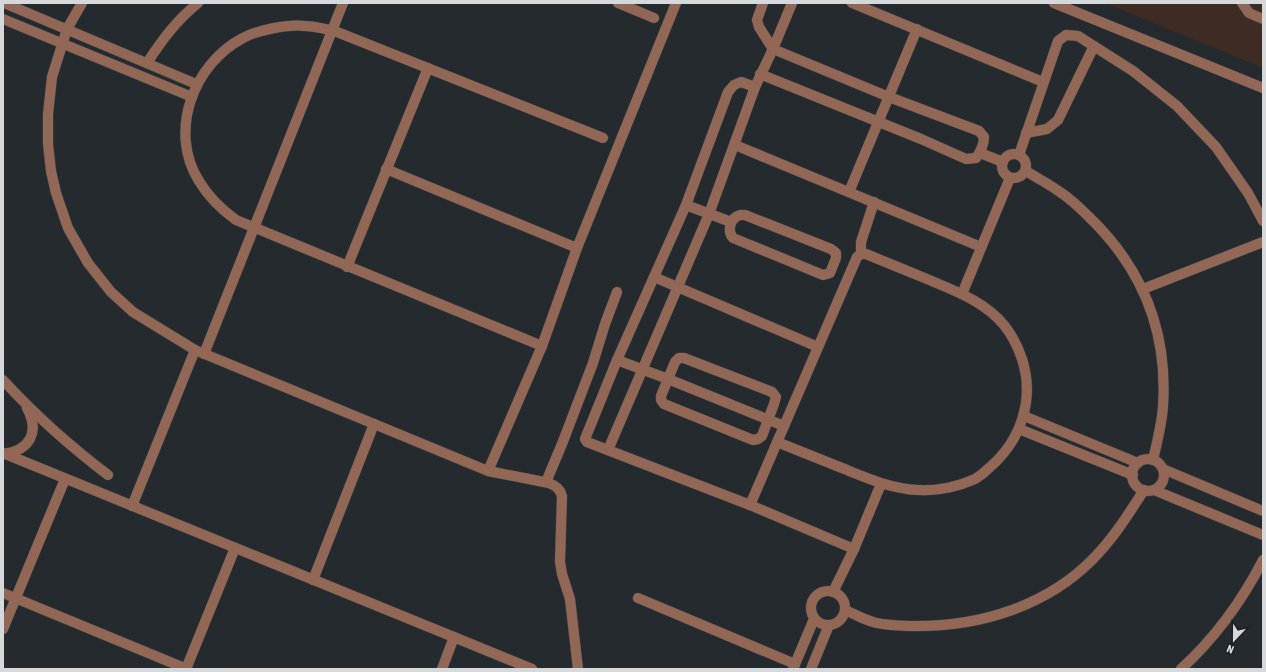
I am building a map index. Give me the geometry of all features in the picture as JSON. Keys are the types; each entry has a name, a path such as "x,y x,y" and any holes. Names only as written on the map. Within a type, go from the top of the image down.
{"street":[{"path":"4,3 196,84"},
{"path":"82,3 67,29 52,77 48,114 48,144 56,193 68,228 88,263 111,292 133,312 200,352 488,471 546,482 556,486 560,490 562,496 560,562 562,574 570,599 578,669"},
{"path":"147,63 163,38 177,22 198,3"},
{"path":"132,506 253,228 343,3"},
{"path":"618,3 654,18"},
{"path":"488,471 542,346 577,248 676,3"},
{"path":"760,74 921,139 966,159 976,158 984,143 984,137 979,131 889,97 773,49 759,27 757,20 763,3"},
{"path":"608,450 709,214 755,86 773,49 792,3"},
{"path":"852,3 1043,82"},
{"path":"1054,3 1263,88"},
{"path":"1242,3 1249,13 1263,19"},
{"path":"3,19 192,97"},
{"path":"542,346 236,220 221,209 208,196 190,163 186,144 185,126 192,97 196,84 208,65 224,50 243,38 264,30 304,25 332,30 603,138"},
{"path":"849,192 917,29"},
{"path":"1019,155 1058,41 1066,35 1078,36 1133,71 1177,106 1216,147 1248,193 1263,221"},
{"path":"1026,134 1047,129 1058,120 1094,46"},
{"path":"347,267 428,68"},
{"path":"755,86 740,82 734,85 728,92 686,205 617,360 585,439 587,442 750,505 854,549"},
{"path":"735,145 981,247"},
{"path":"980,153 1003,162"},
{"path":"1010,155 1019,155 1026,162 1026,171 1019,178 1010,178 1003,171 1003,162 1010,155"},
{"path":"386,169 577,248"},
{"path":"1026,171 1060,192 1102,229 1119,249 1143,289 1156,323 1162,351 1164,379 1163,408 1153,460"},
{"path":"962,294 1010,178"},
{"path":"750,505 850,272 857,257 861,254 862,242 874,202"},
{"path":"686,205 731,222"},
{"path":"745,214 832,249 836,253 834,267 830,273 823,275 733,238 730,232 731,222 736,216 745,214"},
{"path":"1143,289 1263,242"},
{"path":"777,442 881,484 920,490 945,489 976,478 995,463 1008,449 1019,429 1024,416 1027,392 1025,369 1017,346 1004,325 987,308 962,294 866,254 861,254"},
{"path":"834,267 850,272"},
{"path":"654,277 818,346"},
{"path":"546,482 593,363 617,292"},
{"path":"679,358 684,358 772,392 776,397 768,420 762,436 753,440 664,404 661,400 661,396 675,362 679,358"},
{"path":"617,360 784,426"},
{"path":"3,380 55,432 108,475"},
{"path":"3,454 21,449 28,443 32,435 33,427 31,418 24,402"},
{"path":"1024,416 1138,463"},
{"path":"313,580 374,424"},
{"path":"1019,429 1133,475"},
{"path":"3,454 532,669"},
{"path":"1154,490 1162,483 1164,474 1163,469 1158,462 1148,459 1138,463 1133,470 1136,484 1144,490 1154,490 1263,535"},
{"path":"1163,469 1263,511"},
{"path":"3,628 65,479"},
{"path":"833,592 854,549 881,484"},
{"path":"845,610 873,622 900,626 932,626 972,621 1005,613 1036,600 1066,582 1091,561 1113,537 1144,490"},
{"path":"3,593 186,669 235,548"},
{"path":"1181,669 1215,634 1236,606 1263,560"},
{"path":"821,592 833,592 842,599 845,610 840,620 829,625 818,622 814,619 812,613 812,601 821,592"},
{"path":"638,598 794,666 814,619"},
{"path":"811,669 829,625"},
{"path":"442,669 454,637"}],"shaded area":[{"path":"1105,3 1263,3 1263,68"}]}
